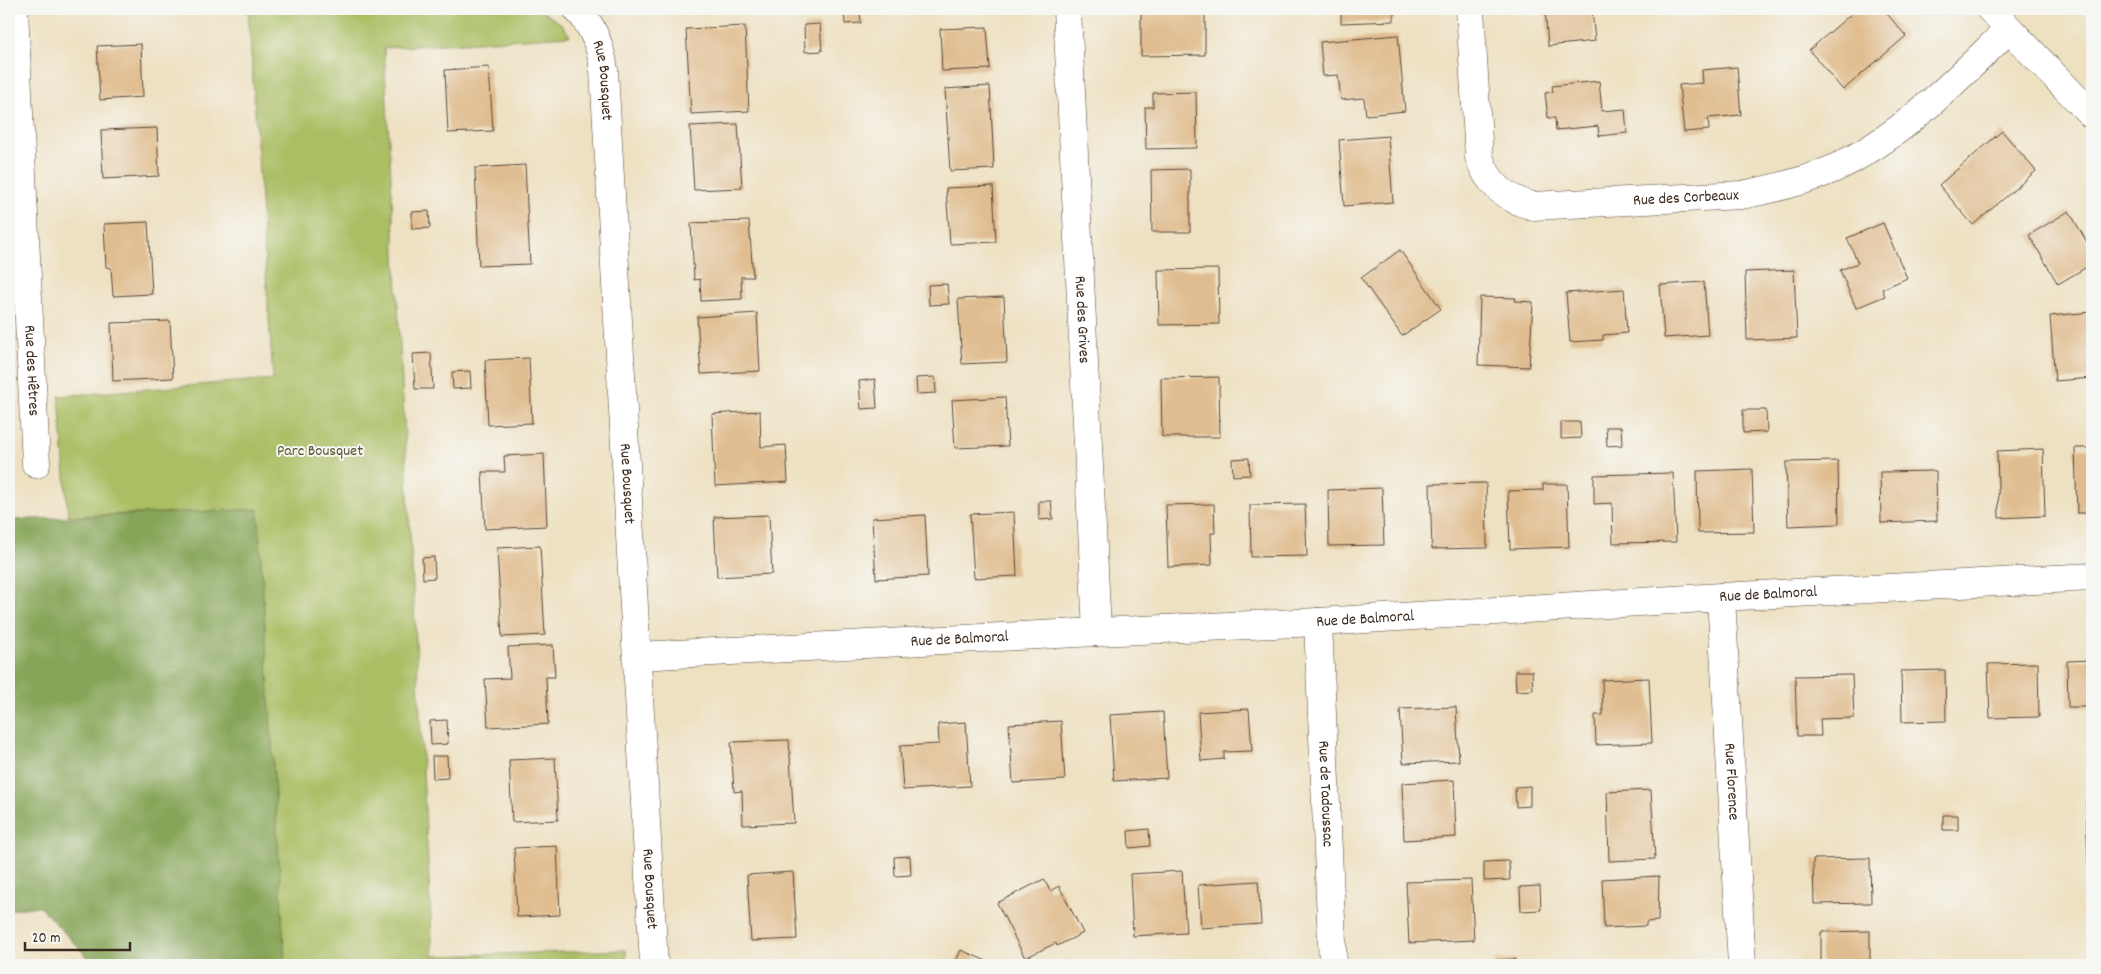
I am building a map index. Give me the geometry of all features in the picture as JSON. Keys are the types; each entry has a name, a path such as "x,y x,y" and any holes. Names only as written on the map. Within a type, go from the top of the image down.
{"street":[{"name":"Rue des Hêtres","path":"14,9 18,276 36,464"},
{"name":"Rue Bousquet","path":"577,9 594,33 601,51 604,70 654,965"},
{"name":"Rue des Grives","path":"1066,9 1097,632"},
{"name":"Rue des Corbeaux","path":"1470,9 1477,137 1481,162 1488,177 1503,193 1512,199 1533,206 1742,195 1789,185 1812,177 1855,157 1896,131 1967,69 2009,29"},
{"path":"1990,9 2092,115"},
{"name":"Rue de Balmoral","path":"638,656 1318,622 1722,597 2092,577"},
{"name":"Rue Florence","path":"1722,597 1742,965"},
{"name":"Rue de Tadoussac","path":"1318,622 1333,965"}],"green space":[{"name":"Parc Bousquet","path":"248,9 538,9 562,24 570,36 384,48 433,956 626,950 627,965 285,965 258,510 68,516 59,396 273,379"},
{"path":"258,509 285,965 95,965 39,906 9,910 9,520"}],"building":[{"path":"844,9 860,9 861,23 845,24"},
{"path":"1141,9 1205,9 1205,55 1141,56"},
{"path":"1341,9 1394,9 1394,21 1341,23"},
{"path":"1545,9 1592,9 1595,41 1548,46"},
{"path":"1857,9 1883,9 1906,36 1843,90 1809,50"},
{"path":"820,24 822,51 805,52 804,25"},
{"path":"745,26 749,111 691,114 686,29"},
{"path":"987,27 990,69 942,71 940,29"},
{"path":"1398,35 1405,111 1366,115 1364,98 1341,100 1338,75 1323,76 1320,42"},
{"path":"141,44 143,97 100,100 97,46"},
{"path":"489,67 493,131 448,133 445,70"},
{"path":"1737,67 1741,115 1708,118 1709,130 1684,132 1679,85 1703,83 1702,70"},
{"path":"1599,81 1602,111 1625,109 1627,133 1599,136 1598,126 1556,130 1555,118 1548,118 1545,93 1553,92 1552,86"},
{"path":"990,86 994,169 950,171 945,89"},
{"path":"1196,92 1197,148 1146,149 1145,107 1153,107 1153,93"},
{"path":"738,124 742,188 694,190 690,126"},
{"path":"157,128 159,176 103,179 101,130"},
{"path":"2002,131 2036,171 1973,225 1939,185"},
{"path":"1388,136 1393,202 1344,206 1339,140"},
{"path":"525,165 530,264 479,266 475,168"},
{"path":"1190,169 1190,232 1152,232 1151,170"},
{"path":"993,186 996,242 950,244 946,188"},
{"path":"429,211 430,228 412,229 412,212"},
{"path":"2069,211 2092,251 2092,264 2058,284 2029,235"},
{"path":"749,221 753,277 741,277 742,299 701,301 700,279 694,280 691,223"},
{"path":"148,222 152,294 113,296 111,268 106,267 104,224"},
{"path":"1883,223 1907,278 1882,289 1885,296 1856,308 1840,270 1858,263 1847,238"},
{"path":"1400,250 1441,309 1402,336 1361,278"},
{"path":"1218,269 1219,324 1159,325 1158,270"},
{"path":"1794,270 1797,338 1747,340 1745,272"},
{"path":"1704,282 1708,335 1664,338 1660,285"},
{"path":"947,284 949,304 929,305 928,285"},
{"path":"1624,289 1627,333 1603,335 1603,340 1570,342 1566,293"},
{"path":"1004,297 1007,362 962,364 958,299"},
{"path":"1480,297 1516,298 1515,301 1533,302 1529,367 1478,365"},
{"path":"2092,312 2092,378 2055,381 2050,316"},
{"path":"757,313 760,371 701,374 697,317"},
{"path":"170,321 173,378 113,381 111,323"},
{"path":"431,353 433,389 415,389 413,354"},
{"path":"529,358 532,423 488,425 485,360"},
{"path":"470,371 471,388 453,389 452,372"},
{"path":"935,377 936,393 917,394 916,378"},
{"path":"1219,377 1220,437 1162,437 1161,378"},
{"path":"875,379 877,408 861,409 859,381"},
{"path":"1005,397 1008,446 955,448 952,400"},
{"path":"1743,410 1766,410 1767,432 1743,433"},
{"path":"760,411 761,447 786,445 788,482 715,486 712,414"},
{"path":"1561,422 1580,422 1581,438 1561,439"},
{"path":"1606,427 1621,427 1622,445 1607,446"},
{"path":"2075,448 2092,448 2092,513 2077,513"},
{"path":"2043,449 2045,516 1999,518 1997,451"},
{"path":"544,454 547,526 485,529 482,472 505,472 504,456"},
{"path":"1249,458 1250,475 1233,476 1232,459"},
{"path":"1838,461 1839,524 1788,526 1786,462"},
{"path":"1752,469 1754,532 1698,533 1697,471"},
{"path":"1936,471 1937,521 1881,523 1880,472"},
{"path":"1673,473 1676,542 1613,543 1612,503 1594,504 1594,475"},
{"path":"1486,483 1487,548 1432,549 1430,484"},
{"path":"1543,484 1567,484 1569,547 1510,549 1508,491 1543,490"},
{"path":"1382,488 1384,545 1329,546 1328,490"},
{"path":"1039,501 1051,501 1053,519 1039,520"},
{"path":"1214,504 1215,533 1211,533 1212,565 1168,567 1166,505"},
{"path":"1305,504 1307,556 1251,557 1250,505"},
{"path":"1014,512 1017,576 974,578 970,514"},
{"path":"769,515 772,574 717,577 714,517"},
{"path":"925,515 928,576 876,579 872,518"},
{"path":"540,546 545,635 502,637 497,548"},
{"path":"434,557 435,578 423,579 422,558"},
{"path":"553,645 555,677 546,677 548,724 488,727 485,679 510,678 508,647"},
{"path":"2092,660 2092,707 2068,707 2067,661"},
{"path":"2038,663 2039,717 1990,718 1988,664"},
{"path":"1945,670 1946,721 1902,722 1901,671"},
{"path":"1515,671 1532,671 1533,690 1516,691"},
{"path":"1852,675 1854,718 1820,719 1821,736 1797,736 1795,676"},
{"path":"1649,678 1652,743 1596,745 1595,715 1603,715 1602,680"},
{"path":"1456,707 1459,761 1403,763 1400,709"},
{"path":"1249,709 1252,751 1224,752 1224,759 1201,761 1198,712"},
{"path":"1163,712 1167,778 1114,781 1110,715"},
{"path":"447,720 448,744 431,745 430,721"},
{"path":"1061,721 1065,780 1013,783 1009,724"},
{"path":"966,722 970,786 903,790 900,746 939,744 938,724"},
{"path":"789,740 794,823 743,825 742,791 734,792 731,742"},
{"path":"432,756 447,756 448,778 433,779"},
{"path":"555,758 558,820 512,822 509,760"},
{"path":"1454,780 1456,837 1404,840 1402,783"},
{"path":"1530,786 1530,806 1516,807 1515,787"},
{"path":"1651,790 1655,859 1609,861 1607,792"},
{"path":"2086,801 2092,801 2092,864 2088,864"},
{"path":"1943,815 1958,815 1958,830 1943,830"},
{"path":"1149,829 1150,846 1129,848 1128,831"},
{"path":"557,846 560,915 517,917 514,848"},
{"path":"910,856 911,875 895,876 894,857"},
{"path":"1870,858 1871,903 1814,904 1813,859"},
{"path":"1509,861 1510,880 1484,881 1484,862"},
{"path":"1182,871 1186,933 1133,936 1130,874"},
{"path":"793,872 797,939 751,941 747,875"},
{"path":"1659,876 1658,921 1646,922 1646,926 1604,928 1602,879"},
{"path":"1044,879 1050,891 1059,886 1083,933 1057,946 1056,943 1025,958 997,903"},
{"path":"1471,880 1474,940 1409,943 1406,882"},
{"path":"1258,881 1261,924 1201,928 1198,885"},
{"path":"1540,886 1541,910 1521,911 1520,887"},
{"path":"1870,931 1870,965 1821,965 1821,932"},
{"path":"961,950 996,965 954,965"},
{"path":"1515,959 1516,965 1495,965 1495,960"}]}
